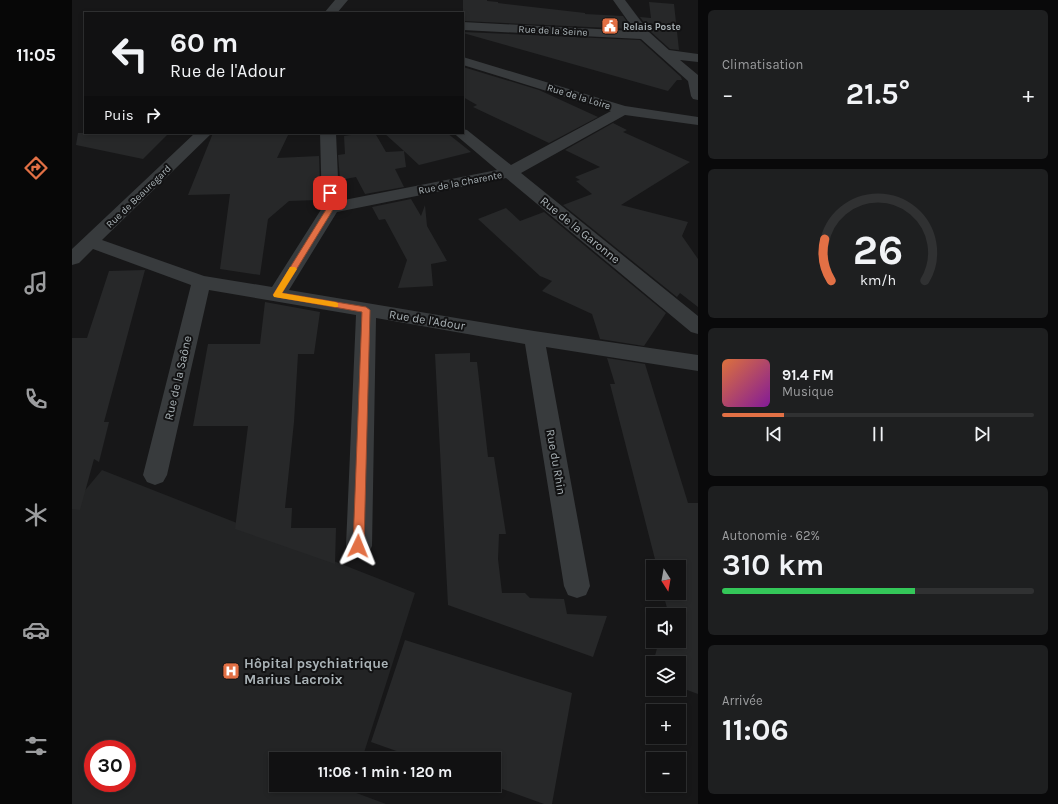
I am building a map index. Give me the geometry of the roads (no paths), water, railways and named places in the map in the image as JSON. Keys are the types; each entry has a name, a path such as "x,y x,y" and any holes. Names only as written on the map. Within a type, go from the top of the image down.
{"street":[{"path":"332,11 342,0"},
{"path":"619,0 644,35 695,80 698,96"},
{"name":"Rue de la Seine","path":"464,26 644,35"},
{"path":"666,54 698,58"},
{"name":"Rue de la Loire","path":"464,61 623,110 698,121"},
{"name":"Rue de la Charente","path":"331,208 510,172 623,110"},
{"name":"Rue de Beauregard","path":"72,259 203,134"},
{"path":"277,295 331,208 328,134"},
{"name":"Rue de la Garonne","path":"463,134 698,327"},
{"name":"Rue de l'Adour","path":"90,242 201,282 534,338 698,362"},
{"name":"Rue de la Saône","path":"155,475 201,282"},
{"path":"358,546 366,310"},
{"name":"Rue du Rhin","path":"534,338 577,586"}],"place":[{"name":"Relais Poste","path":"610,26"},
{"name":"Hôpital psychiatrique Marius Lacroix","path":"231,671"}]}
